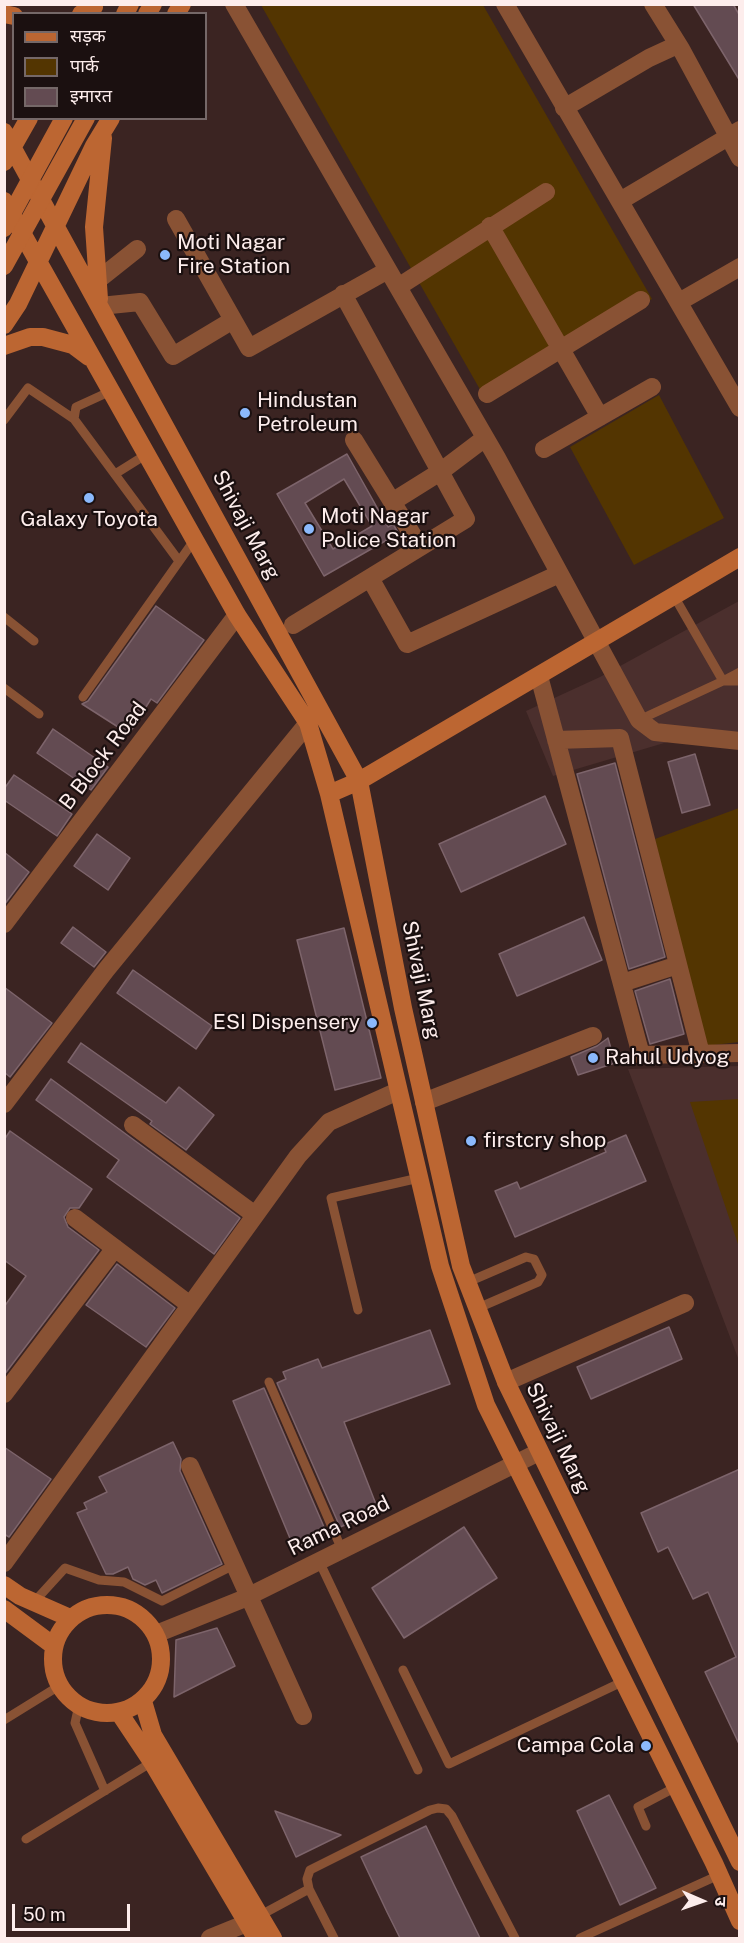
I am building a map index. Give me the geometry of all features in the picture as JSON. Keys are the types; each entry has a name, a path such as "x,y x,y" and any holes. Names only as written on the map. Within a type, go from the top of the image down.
{"main road":[{"path":"7,147 27,120"},
{"path":"4,228 63,120"},
{"path":"4,266 85,120"},
{"path":"4,325 39,261 107,124"},
{"path":"100,306 94,227 107,124"},
{"name":"Shivaji Marg","path":"7,147 56,226 359,781 403,1008 461,1266 506,1382 740,1862"},
{"path":"4,201 237,615 308,723 329,795 440,1266 483,1394 740,1921"},
{"path":"4,346 30,337 58,339 73,345 95,362"},
{"path":"329,795 359,781 740,557"},
{"path":"4,1585 70,1618"},
{"path":"117,1605 140,1615 156,1634 161,1650 161,1668 156,1684 143,1701 120,1713 94,1713 79,1705 59,1686 53,1666 54,1646 70,1618 92,1606 117,1605"},
{"path":"4,1609 54,1646"},
{"path":"143,1701 153,1735 254,1926"},
{"path":"120,1713 254,1926 273,1938"}],"street":[{"path":"234,4 485,438 639,720 655,732 740,741"},
{"path":"505,4 738,402"},
{"path":"653,4 734,134 740,158"},
{"path":"564,108 667,48 675,46 681,49"},
{"path":"620,201 734,134"},
{"path":"398,287 546,192"},
{"path":"176,219 249,348 388,270"},
{"path":"490,226 600,417"},
{"path":"98,280 137,249"},
{"path":"679,302 740,267"},
{"path":"293,625 465,519 343,294"},
{"path":"487,394 641,300"},
{"path":"100,306 141,302 173,356 233,320"},
{"path":"544,449 652,387"},
{"path":"392,502 440,472 485,438"},
{"path":"354,440 420,547"},
{"path":"370,578 407,644 559,574"},
{"name":"B Block Road","path":"4,924 237,615"},
{"path":"539,676 641,1055 740,1053"},
{"path":"4,1104 106,970 308,723"},
{"path":"556,740 620,738 701,1054"},
{"path":"622,983 678,965"},
{"path":"424,1102 593,1036"},
{"path":"4,1563 318,1131 342,1115 398,1090"},
{"path":"133,1125 255,1215"},
{"path":"75,1218 190,1305"},
{"path":"4,1394 115,1248"},
{"path":"506,1382 686,1303"},
{"name":"Rama Road","path":"156,1634 248,1597 539,1452"},
{"path":"190,1466 303,1716"},
{"path":"210,1938 254,1926"}],"lane":[{"path":"4,420 28,388 74,419 179,561"},
{"path":"74,419 76,407 111,391"},
{"path":"115,474 147,454"},
{"path":"83,697 195,539"},
{"path":"674,596 723,681"},
{"path":"4,617 34,641"},
{"path":"639,720 740,672"},
{"path":"723,681 740,681"},
{"path":"4,688 39,714"},
{"path":"358,1310 331,1198 419,1178"},
{"path":"468,1282 526,1257 534,1259 542,1275 538,1282 478,1308"},
{"path":"269,1382 342,1550"},
{"path":"320,1561 418,1770"},
{"path":"34,1602 65,1568 99,1580 124,1582 162,1601 234,1565"},
{"path":"403,1670 449,1764 624,1681"},
{"path":"4,1720 59,1686"},
{"path":"79,1705 75,1723 105,1791"},
{"path":"26,1839 152,1762"},
{"path":"646,1826 638,1807 676,1787"},
{"path":"334,1938 309,1889 307,1879 310,1870 430,1809 446,1809 452,1816 515,1938"},
{"path":"579,1938 719,1875"},
{"path":"254,1926 309,1889"}],"shaded area":[{"path":"739,601 739,740 681,738 553,776 526,711 600,677"},
{"path":"739,1066 739,1358 738,1358 628,1069"}],"green space":[{"path":"261,5 483,5 652,299 486,400"},
{"path":"659,395 724,518 634,565 570,447"},
{"path":"739,808 739,1042 705,1046 655,839"},
{"path":"740,1099 739,1247 690,1102"}],"building":[{"path":"693,4 733,4 740,16 740,81"},
{"path":"347,454 388,527 393,524 403,541 392,548 387,540 324,576 277,494","holes":["344,479 372,526 333,549 305,503"]},
{"path":"156,606 204,640 157,703 151,699 129,734 82,704 88,701"},
{"path":"53,729 108,767 91,790 37,753"},
{"path":"695,754 710,805 682,813 668,762"},
{"path":"615,763 665,957 629,969 577,774"},
{"path":"14,775 72,814 57,836 4,800 4,789"},
{"path":"545,796 566,844 461,892 439,844"},
{"path":"97,834 130,858 108,890 74,866"},
{"path":"4,852 29,872 4,905"},
{"path":"584,917 602,960 517,996 499,954"},
{"path":"73,927 106,952 94,967 61,943"},
{"path":"344,928 381,1078 335,1090 297,940"},
{"path":"133,970 212,1026 196,1049 117,993"},
{"path":"670,979 684,1034 650,1044 635,991"},
{"path":"4,987 52,1023 10,1077 4,1072"},
{"name":"Rahul Udyog","path":"608,1038 615,1063 578,1075 571,1057 597,1046"},
{"path":"81,1043 166,1103 179,1087 214,1115 186,1150 150,1124 152,1121 68,1062"},
{"path":"51,1079 240,1218 214,1254 107,1177 119,1160 36,1100"},
{"path":"10,1131 92,1189 79,1208 70,1208 64,1217 68,1227 99,1250 4,1375 4,1307 26,1276 4,1260 4,1140"},
{"path":"626,1135 646,1181 515,1237 495,1191 517,1182 520,1189 606,1152 603,1145"},
{"path":"117,1264 175,1308 146,1347 86,1305"},
{"path":"669,1327 682,1359 591,1399 577,1367"},
{"path":"430,1330 450,1384 344,1422 379,1512 340,1527 277,1383 286,1379 283,1372 318,1359 322,1368"},
{"path":"264,1388 327,1534 294,1548 233,1401"},
{"path":"173,1442 181,1459 180,1471 222,1564 162,1593 156,1580 145,1585 133,1579 128,1567 113,1574 106,1574 77,1513 87,1509 84,1503 107,1492 99,1477"},
{"path":"4,1447 51,1479 9,1537 4,1534"},
{"path":"740,1469 740,1746 705,1672 736,1657 708,1592 693,1599 668,1547 658,1552 641,1513"},
{"path":"464,1527 497,1578 404,1638 372,1588"},
{"path":"217,1628 235,1666 174,1697 176,1640"},
{"path":"609,1795 656,1888 620,1905 577,1811"},
{"path":"275,1811 341,1835 296,1857"},
{"path":"426,1826 480,1938 400,1938 387,1912 361,1857"}],"place":[{"name":"Moti Nagar Fire Station","path":"165,255"},
{"name":"Hindustan Petroleum","path":"245,413"},
{"name":"Galaxy Toyota","path":"89,498"},
{"name":"Moti Nagar Police Station","path":"309,529"},
{"name":"ESI Dispensery","path":"372,1023"},
{"name":"Rahul Udyog","path":"593,1058"},
{"name":"firstcry shop","path":"471,1141"},
{"name":"Campa Cola","path":"646,1746"}]}
